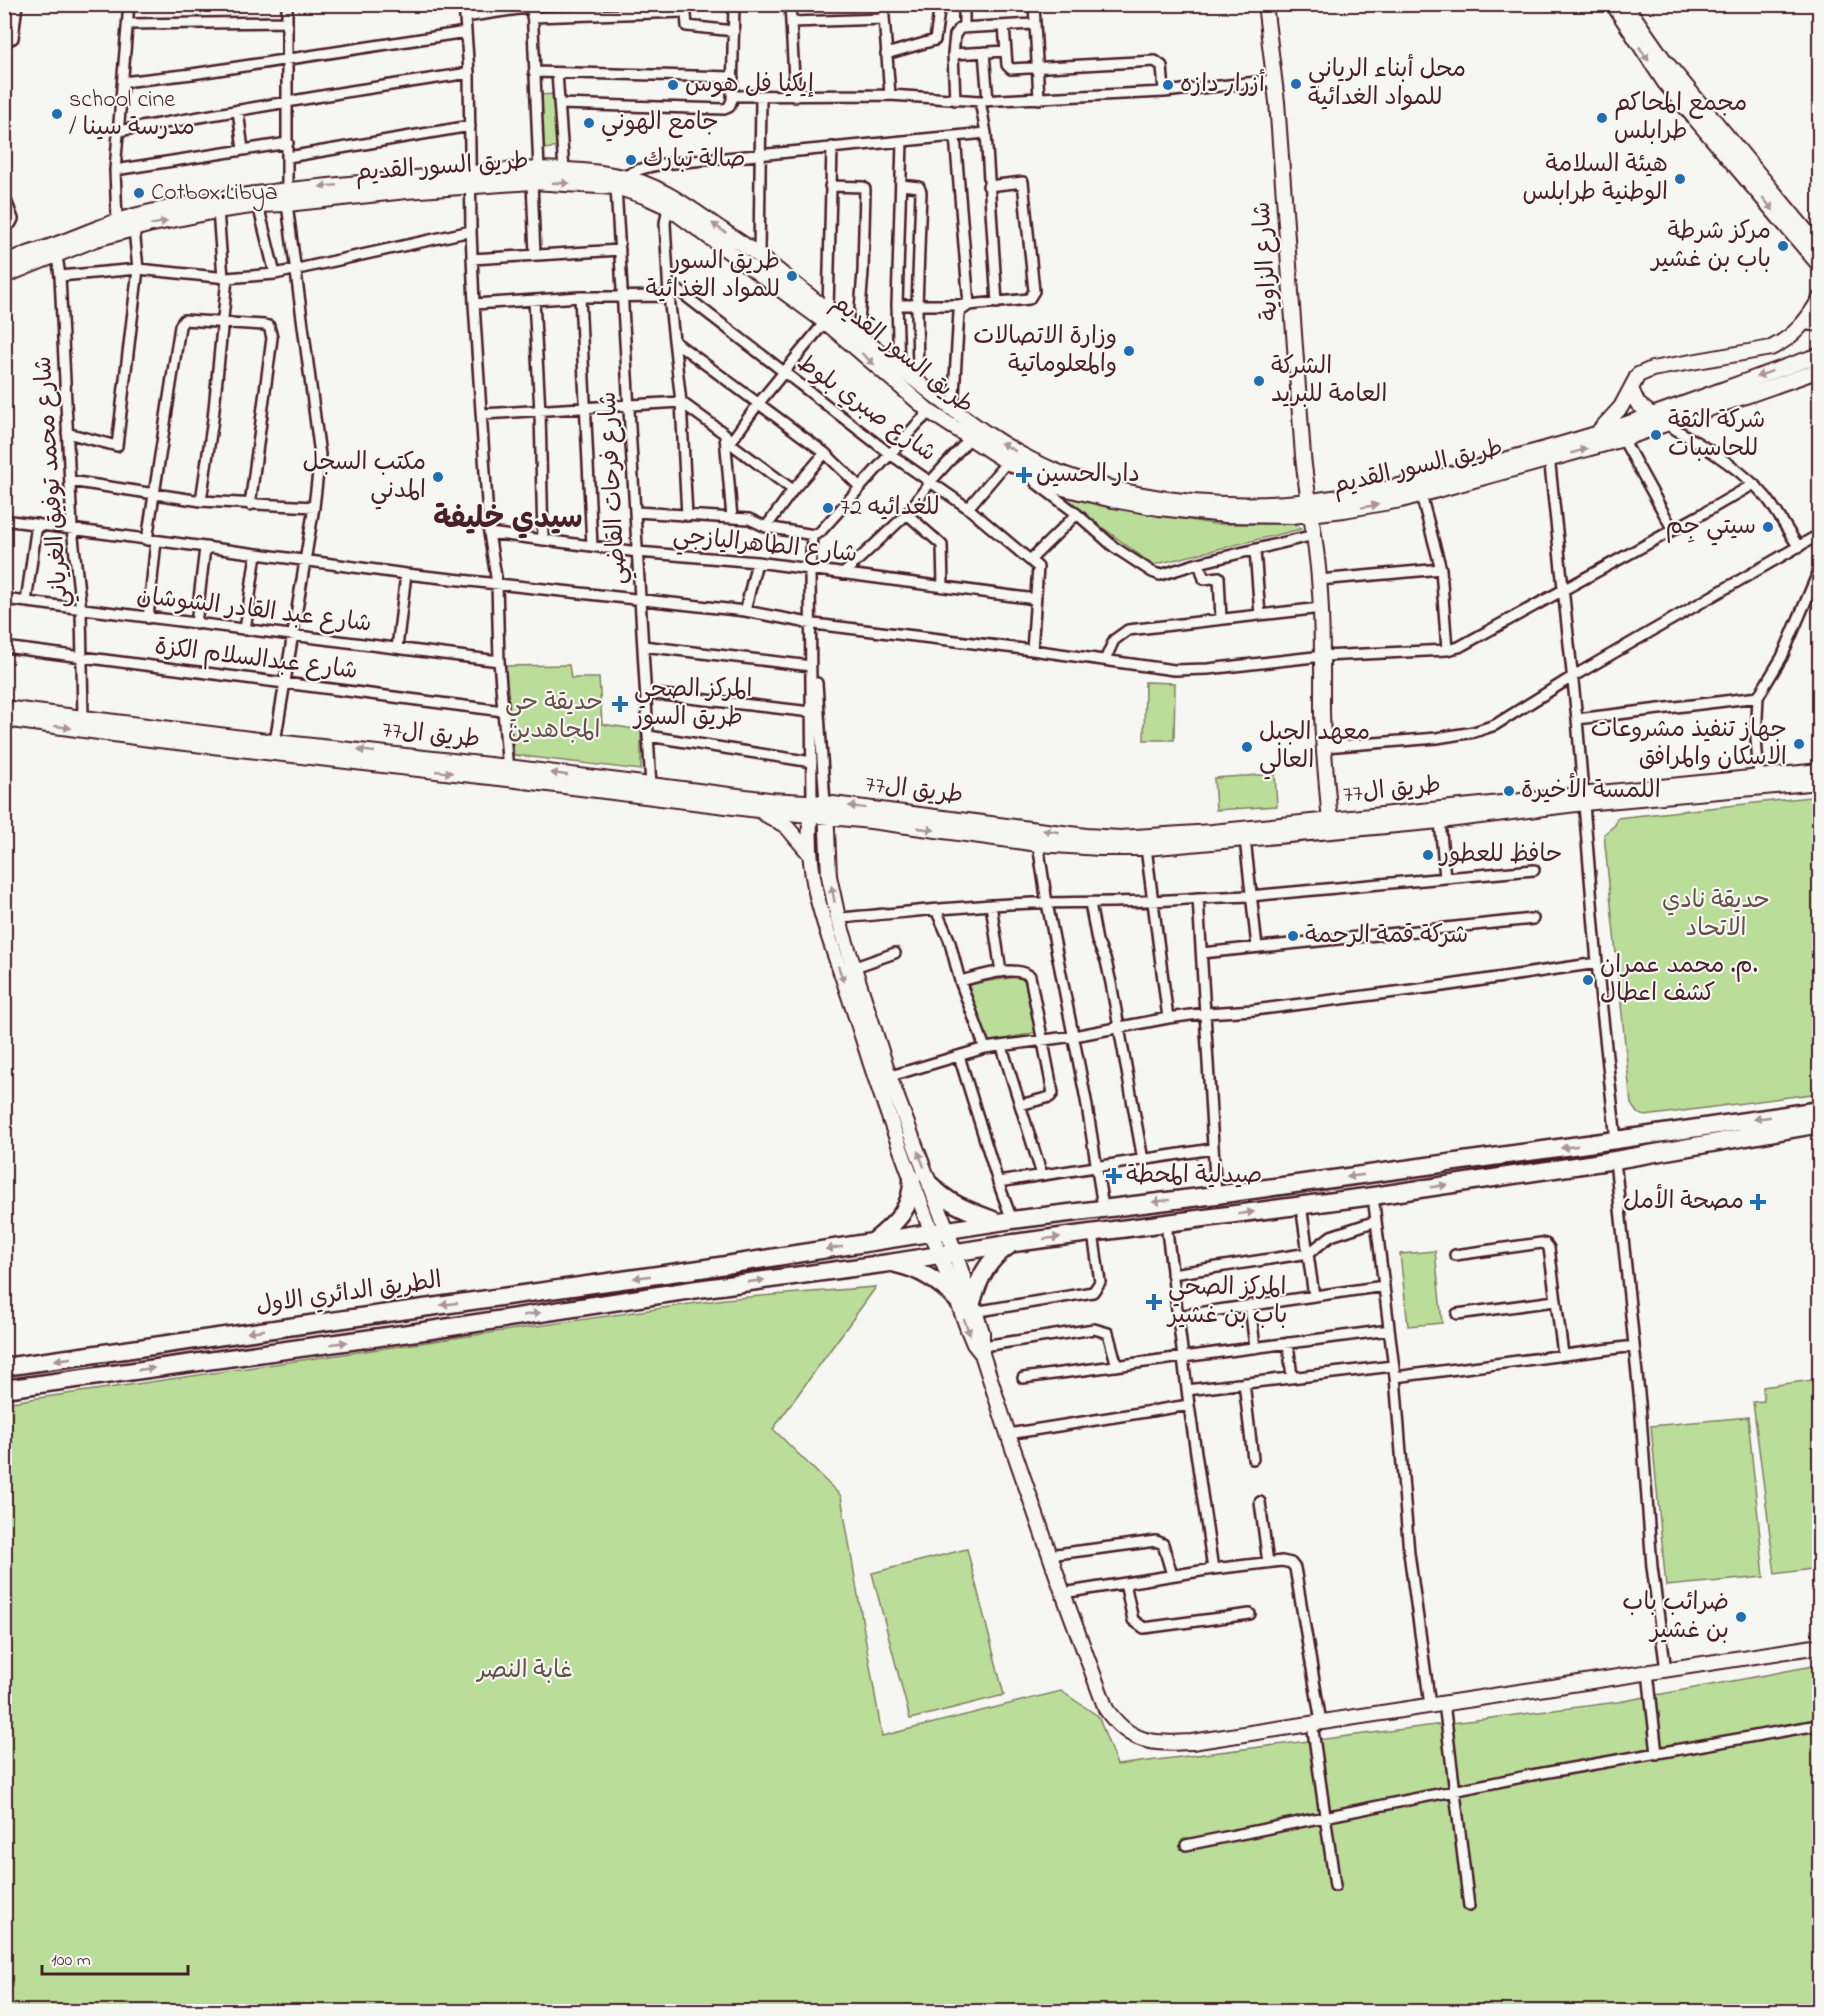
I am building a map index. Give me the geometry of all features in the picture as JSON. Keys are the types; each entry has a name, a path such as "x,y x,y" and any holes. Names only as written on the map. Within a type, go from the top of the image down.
{"highway":[{"name":"الطريق الدائري الاول","path":"4,1367 700,1269 1103,1207 1216,1195 1820,1110"},
{"name":"الطريق الدائري الاول","path":"4,1389 431,1330 1014,1243 1373,1196 1615,1160 1820,1124"},
{"path":"873,1242 905,1211 911,1196 912,1178"},
{"path":"931,1185 958,1207 1005,1221"},
{"path":"889,1263 911,1268 932,1278 968,1305 990,1262 1014,1243"}],"main road":[{"name":"شارع الزاوية","path":"1265,4 1275,80 1310,508 1319,580 1323,656 1322,709 1330,825"},
{"path":"1613,4 1665,83 1725,143 1820,248"},
{"path":"1625,4 1725,143 1820,266"},
{"name":"طريق السور القديم","path":"536,176 564,170 668,194 759,255 794,286 828,310 953,411 1002,444 1098,490"},
{"name":"طريق السور القديم","path":"4,276 117,221 208,201 286,190 536,176 619,182 668,207 829,325 930,412 1007,462 1030,474 1059,487 1137,494 1182,501 1310,508 1376,505 1421,495 1549,454 1593,435 1820,355"},
{"name":"طريق السور القديم","path":"4,262 218,210 406,191 470,180"},
{"path":"1593,435 1616,415 1636,378 1642,372 1771,348 1781,343 1805,322 1820,298"},
{"path":"1805,322 1820,324"},
{"name":"طريق السور القديم","path":"1310,508 1385,489 1623,439 1820,370"},
{"path":"1631,389 1638,404 1666,424"},
{"name":"طريق ال77","path":"4,708 83,718 151,733 275,742 508,773"},
{"name":"طريق ال77","path":"4,719 651,786 769,800 818,809 1120,838 1330,825 1820,771"},
{"path":"508,773 758,810 818,809 1038,844 1146,848 1245,839 1330,825 1440,821 1584,798 1820,782"},
{"path":"818,809 809,853 810,870 821,917 851,1000 883,1078 931,1185 947,1253 968,1305 982,1332 983,1350 1008,1434 1049,1555 1106,1709 1125,1731 1148,1742 1160,1744 1192,1742 1820,1646"},
{"path":"818,809 838,918 855,967 883,1078 912,1178 940,1231"},
{"path":"758,810 786,826 809,853"},
{"path":"968,1305 971,1338 983,1350"}],"street":[{"path":"5,42 13,38 17,4"},
{"path":"117,221 115,170 129,4"},
{"path":"275,742 314,507 320,449 287,204 288,4"},
{"path":"464,4 469,73 474,304 489,533 497,583 499,661 508,773"},
{"path":"560,104 723,109 732,103 733,96 734,4"},
{"path":"790,4 795,97"},
{"path":"883,4 890,95"},
{"path":"886,54 935,40 940,4"},
{"path":"964,4 964,28"},
{"path":"1034,4 1038,99"},
{"path":"465,17 532,10 685,8 687,26 734,31"},
{"path":"532,10 536,176 535,255"},
{"path":"792,22 884,20"},
{"path":"128,24 287,22"},
{"path":"955,100 953,54 955,32 960,28 1034,24"},
{"path":"1004,26 1007,65 1011,69 1155,61 1162,66 1164,92"},
{"path":"123,82 192,75 466,32"},
{"path":"953,54 1006,51"},
{"path":"984,52 988,186 998,303"},
{"path":"534,72 733,77"},
{"path":"118,131 469,73"},
{"path":"557,74 564,170"},
{"path":"733,96 890,95 984,101 1164,92 1275,80"},
{"path":"759,255 761,96"},
{"path":"238,110 243,150"},
{"path":"288,157 470,126"},
{"path":"619,182 640,168 663,164 986,133"},
{"path":"955,136 969,305"},
{"path":"898,367 897,305 902,142"},
{"path":"115,170 288,143"},
{"path":"730,443 758,404 820,328 829,325 832,147"},
{"name":"شارع فرحات القاضي","path":"619,182 622,296 651,786"},
{"path":"897,305 969,305 1029,299 1034,291 1023,182 988,186"},
{"path":"901,185 921,189 918,382"},
{"path":"830,186 863,187 865,189 863,272 858,335"},
{"path":"4,195 13,219 4,226"},
{"path":"258,205 275,274"},
{"path":"668,207 665,223 669,296 681,402 687,516"},
{"path":"201,501 224,322 225,278 218,210"},
{"path":"67,433 117,446 138,269 134,229"},
{"path":"60,276 138,269 225,278 275,274 471,231"},
{"path":"899,247 919,245"},
{"path":"472,259 620,250"},
{"name":"شارع محمد توفيق الغرياني","path":"56,251 60,276 72,528 81,610 83,718"},
{"name":"شارع صبري بلوط","path":"669,284 890,454 968,508 1030,560 1038,567 1035,599"},
{"path":"474,304 580,297 669,296"},
{"path":"580,297 592,546"},
{"path":"534,300 543,540"},
{"path":"953,411 959,312 969,305"},
{"path":"148,618 154,493 180,326 184,320 264,325 271,329 269,362 250,505"},
{"path":"674,341 825,453 860,487"},
{"path":"482,414 681,402 724,434 730,443 793,490"},
{"path":"636,512 749,519 766,526 812,535 820,532 930,412"},
{"path":"1666,424 1701,445 1754,484 1767,499 1799,547"},
{"path":"724,434 732,518"},
{"path":"843,574 907,513 931,481 970,438"},
{"path":"1623,439 1673,530"},
{"path":"766,526 825,453"},
{"path":"1549,454 1577,719 1597,963 1616,1140"},
{"path":"968,508 1007,462"},
{"path":"1030,474 1041,487 1077,514 1114,547 1160,575 1199,563 1314,535"},
{"path":"70,481 201,501 314,507"},
{"path":"4,520 406,574 745,611 812,624 1188,670 1323,656 1447,650 1474,640 1754,484"},
{"path":"1421,495 1441,569 1447,650"},
{"path":"907,513 942,545 943,587"},
{"path":"1030,560 1077,514"},
{"path":"26,602 37,524"},
{"name":"شارع الطاهراليازجي","path":"489,533 638,552 757,562 810,571 1035,599"},
{"path":"1325,747 1437,738 1474,732 1495,725 1572,677 1820,534"},
{"path":"812,535 810,606 818,809"},
{"path":"196,624 205,548"},
{"path":"1255,550 1260,615"},
{"path":"245,630 256,554"},
{"path":"745,611 757,562"},
{"path":"1199,563 1204,579 1219,578 1221,619"},
{"path":"1759,776 1756,739 1758,698 1792,636 1820,568"},
{"path":"1319,580 1441,569"},
{"path":"397,648 406,574"},
{"name":"شارع عبد القادر الشوشان","path":"4,599 499,661"},
{"path":"1032,650 1035,599"},
{"path":"1105,660 1114,640 1128,630 1249,618 1320,608"},
{"path":"812,624 812,762 818,809"},
{"path":"643,646 811,666"},
{"name":"شارع عبدالسلام الكزة","path":"4,647 503,711"},
{"path":"646,693 811,712"},
{"path":"1577,719 1758,698"},
{"path":"648,736 812,762"},
{"path":"1440,821 1445,878"},
{"path":"1245,839 1257,947"},
{"path":"1038,844 1103,1207"},
{"path":"1146,848 1168,1018"},
{"path":"838,918 991,905 1153,902 1250,896 1534,870"},
{"path":"1198,898 1216,1195"},
{"path":"1090,903 1096,940 1108,969 1143,1160"},
{"path":"991,905 1001,972"},
{"path":"936,910 950,939 960,981 985,1048"},
{"path":"1202,953 1533,919"},
{"path":"855,967 895,953"},
{"path":"883,1078 985,1048 1074,1036 1168,1018 1312,1003 1597,963"},
{"path":"960,981 1001,972 1021,971 1030,976 1044,1040 1052,1096 1020,1105"},
{"path":"1002,1047 1042,1175"},
{"path":"959,1056 998,1182 1005,1221"},
{"path":"998,1182 1212,1149"},
{"path":"1615,1160 1647,1476 1652,1567 1666,1670"},
{"path":"1373,1196 1394,1366 1409,1553 1430,1705"},
{"path":"1301,1205 1314,1296"},
{"path":"1172,1274 1308,1253 1331,1236 1376,1221"},
{"path":"1166,1223 1213,1569"},
{"path":"968,1305 1094,1292 1100,1282 1093,1233"},
{"path":"1455,1255 1546,1244 1549,1248 1563,1354"},
{"path":"1177,1316 1384,1286"},
{"path":"1457,1314 1556,1301"},
{"path":"1250,1305 1255,1348"},
{"path":"983,1350 1094,1329 1108,1333 1117,1366"},
{"path":"1023,1378 1389,1330"},
{"path":"1287,1343 1292,1377"},
{"path":"1395,1377 1634,1346"},
{"path":"1187,1390 1394,1366"},
{"path":"1244,1383 1253,1459"},
{"path":"1008,1434 1189,1405"},
{"path":"1260,1502 1268,1563"},
{"path":"1049,1555 1156,1541 1163,1545 1172,1575"},
{"path":"1063,1593 1213,1569 1282,1561 1291,1563 1295,1568 1316,1722 1325,1817 1335,1886"},
{"path":"1125,1583 1133,1620 1144,1628 1250,1614"},
{"path":"1648,1672 1657,1754"},
{"path":"1444,1703 1469,1906"},
{"path":"1186,1845 1532,1775 1818,1725"}],"green space":[{"path":"556,94 560,147 543,149 539,95"},
{"path":"1048,487 1127,510 1214,524 1296,524 1301,529 1153,565"},
{"name":"حديقة حي المجاهدين","path":"569,665 571,678 599,678 602,724 641,730 641,770 514,755 505,666"},
{"path":"1145,682 1175,683 1174,740 1144,740"},
{"path":"1275,774 1277,806 1216,810 1214,778"},
{"name":"حديقة نادي الاتحاد","path":"1819,796 1819,1093 1645,1116 1637,1113 1631,1104 1604,834 1615,825 1617,818"},
{"path":"1023,976 1037,1032 987,1043 963,985"},
{"path":"1435,1251 1442,1323 1408,1326 1400,1254"},
{"name":"غابة النصر","path":"876,1287 773,1429 841,1496 882,1736 1061,1691 1098,1716 1117,1765 1618,1702 1819,1665 1819,2011 5,2011 4,1403 725,1299"},
{"path":"1819,1379 1819,1568 1775,1574 1753,1402 1764,1401 1763,1387"},
{"path":"1748,1417 1764,1577 1666,1586 1651,1426"},
{"path":"967,1549 1004,1695 910,1719 872,1573"}],"place":[{"name":"محل أبناء الرياني للمواد الغدائية","path":"1296,84"},
{"name":"إيكيا فل هوس","path":"673,85"},
{"name":"أزرار دازه","path":"1168,85"},
{"name":"school cine / مدرسة سينا","path":"57,114"},
{"name":"مجمع المحاكم طرابلس","path":"1602,118"},
{"name":"جامع الهوني","path":"589,123"},
{"name":"صالة تبارك","path":"631,160"},
{"name":"هيئة السلامة الوطنية طرابلس","path":"1680,179"},
{"name":"Cotbox.Libya","path":"139,193"},
{"name":"مركز شرطة باب بن غشير","path":"1783,246"},
{"name":"طريق السور للمواد الغذائية","path":"792,276"},
{"name":"وزارة الاتصالات والمعلوماتية","path":"1129,351"},
{"name":"الشركة العامة للبريد","path":"1259,381"},
{"name":"شركة الثقة للحاسبات","path":"1656,435"},
{"name":"دار الحسين","path":"1024,475"},
{"name":"مكتب السجل المدني","path":"438,477"},
{"name":"72 للغدائيه","path":"828,508"},
{"name":"سيتي جِم","path":"1768,527"},
{"name":"المركز الصحي طريق السور","path":"620,704"},
{"name":"جهاز تنفيذ مشروعات الاسكان والمرافق","path":"1799,744"},
{"name":"معهد الجبل العالي","path":"1247,747"},
{"name":"اللمسة الأخيرة","path":"1509,791"},
{"name":"حافظ للعطور","path":"1428,855"},
{"name":"شركة قمة الرحمة","path":"1293,936"},
{"name":"م. محمد عمران. كشف اعطال","path":"1588,980"},
{"name":"صيدلية المحطة","path":"1114,1176"},
{"name":"مصحة الأمل","path":"1758,1202"},
{"name":"المركز الصحي باب بن غشير","path":"1154,1302"},
{"name":"ضرائب باب بن غشير","path":"1741,1617"}],"district":[{"name":"سيدي خليفة","path":"508,520"}]}
